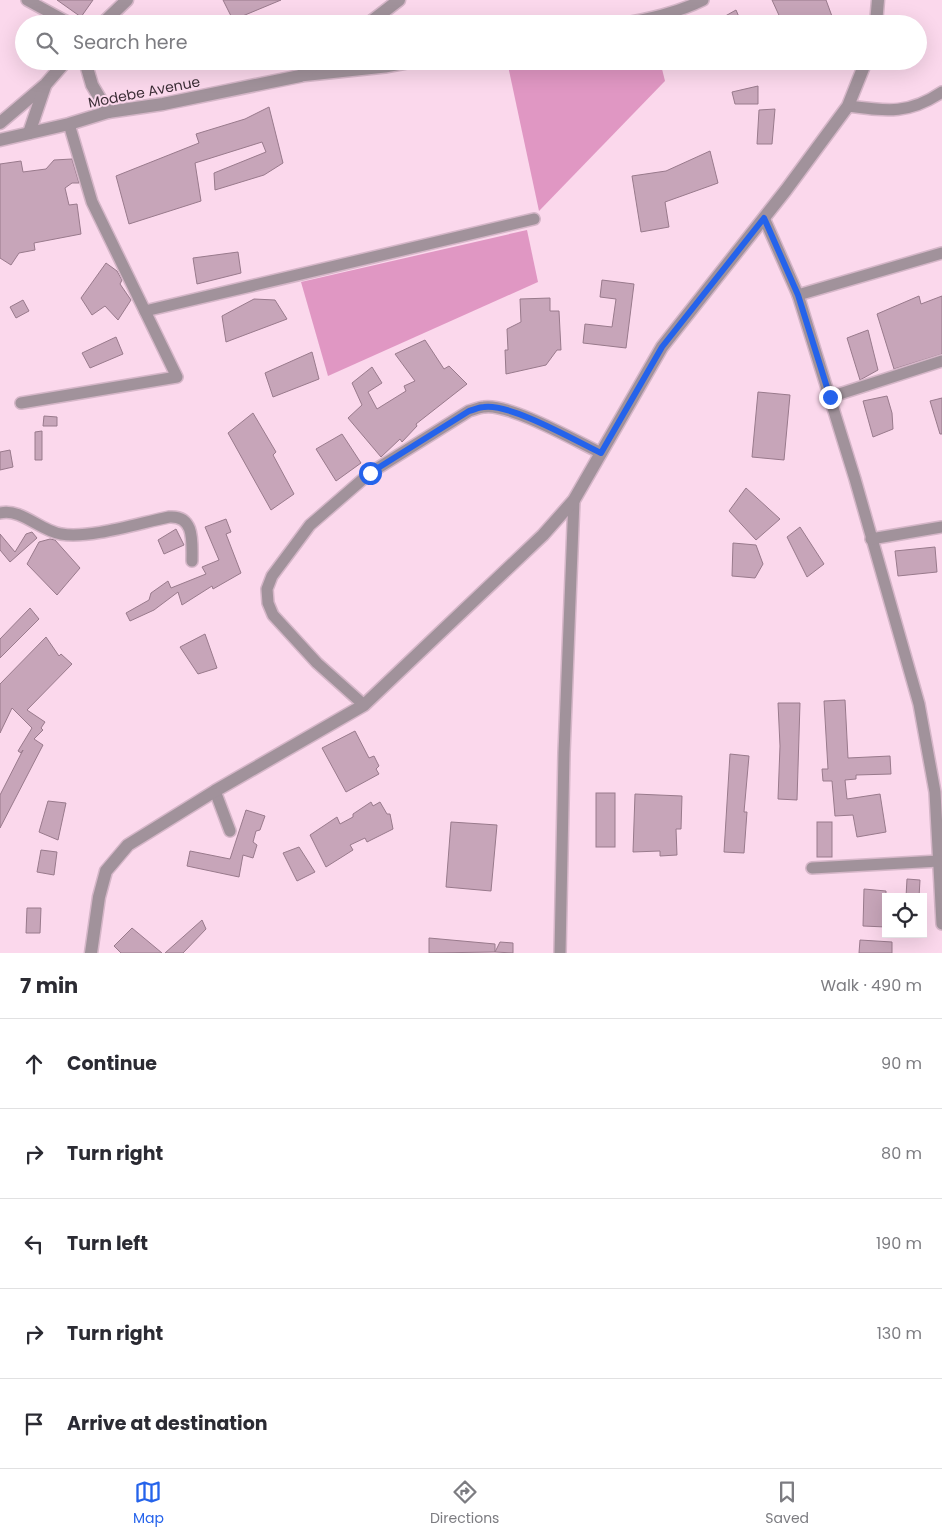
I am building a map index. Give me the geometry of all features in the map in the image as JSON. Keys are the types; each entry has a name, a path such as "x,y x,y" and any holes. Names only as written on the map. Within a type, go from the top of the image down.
{"street":[{"path":"27,0 54,15"},
{"path":"111,15 127,0"},
{"path":"380,15 399,0"},
{"path":"657,15 682,9 703,0"},
{"path":"877,15 878,0"},
{"path":"0,124 46,84 58,70"},
{"path":"88,70 92,85 108,112"},
{"name":"Modebe Avenue","path":"0,140 69,124 108,112 163,104 300,76 308,70"},
{"path":"300,76 347,70"},
{"path":"91,953 97,906 106,871 128,845 215,791 364,705 543,535 574,500 662,347 764,218 848,106 862,70"},
{"path":"29,133 46,84"},
{"path":"848,106 887,111 908,109 929,101 942,92"},
{"path":"21,403 177,377 92,202 69,124"},
{"path":"764,218 798,295 830,397 920,704 935,792 942,924"},
{"path":"145,311 534,220"},
{"path":"798,295 942,253"},
{"path":"830,397 942,361"},
{"path":"364,705 317,663 273,615 268,603 267,588 272,576 310,525 370,473 469,411 485,406 499,408 539,423 601,453"},
{"path":"560,953 564,753 574,500"},
{"path":"0,513 10,511 60,534 94,533 169,517 181,518 186,522 192,537 192,561"},
{"path":"871,539 942,527"},
{"path":"215,791 230,831"},
{"path":"812,868 939,861"}],"shaded area":[{"path":"509,70 662,70 665,81 539,211"},
{"path":"527,230 538,282 328,376 301,282"}],"building":[{"path":"57,0 93,0 82,15 78,15"},
{"path":"223,0 281,0 245,15 230,15"},
{"path":"772,0 826,0 832,15 779,15"},
{"path":"736,10 738,15 727,15"},
{"path":"758,86 758,104 735,104 732,92"},
{"path":"269,107 283,163 264,175 215,190 214,173 266,152 262,142 195,163 201,201 129,224 116,176 199,143 196,134 245,119"},
{"path":"775,109 772,144 757,144 759,110"},
{"path":"710,151 718,183 665,202 669,227 641,232 632,176 666,171"},
{"path":"72,159 79,183 72,183 65,188 69,205 77,204 81,234 34,243 35,250 19,253 11,265 0,258 0,164 21,161 23,172 46,169 54,160"},
{"path":"238,252 241,273 197,284 193,258"},
{"path":"106,263 117,271 122,280 120,284 131,300 118,320 105,306 92,315 81,298"},
{"path":"602,280 634,284 626,348 583,343 585,324 612,327 616,299 600,297"},
{"path":"919,296 921,304 942,296 942,354 894,369 877,314"},
{"path":"550,298 550,311 559,311 561,350 557,350 546,365 506,374 505,350 508,350 507,329 521,322 520,299"},
{"path":"254,299 275,300 287,319 226,342 222,316"},
{"path":"23,300 29,311 16,318 10,307"},
{"path":"868,330 878,370 860,380 847,338"},
{"path":"116,337 123,354 90,368 82,353"},
{"path":"425,340 444,369 449,366 467,384 416,424 417,426 402,442 400,439 381,457 348,418 362,405 352,383 372,367 382,383 368,392 377,409 406,391 404,386 415,381 395,354"},
{"path":"312,352 319,379 273,397 265,373"},
{"path":"758,392 790,395 784,460 752,457"},
{"path":"887,396 892,413 893,429 873,437 863,401"},
{"path":"942,398 942,434 940,434 930,401"},
{"path":"253,413 276,452 273,455 294,494 271,510 228,433"},
{"path":"44,416 57,417 57,426 43,426"},
{"path":"42,431 42,460 35,460 35,432"},
{"path":"342,434 361,463 336,481 316,449"},
{"path":"10,450 13,467 0,470 0,452"},
{"path":"746,488 780,519 756,540 729,511"},
{"path":"226,519 231,532 226,534 241,573 213,589 212,586 182,605 178,592 154,610 130,621 126,613 149,600 151,593 168,581 171,588 206,574 202,567 219,560 205,527"},
{"path":"800,527 824,564 807,577 787,537"},
{"path":"176,529 184,545 164,554 158,540"},
{"path":"32,532 37,538 10,562 0,550 0,534 15,552 26,534"},
{"path":"50,539 55,540 80,568 57,595 27,564 39,542"},
{"path":"733,543 756,545 763,564 755,578 732,576"},
{"path":"935,547 937,572 898,576 895,551"},
{"path":"30,608 39,619 0,658 0,639"},
{"path":"205,634 217,668 198,674 180,647"},
{"path":"46,637 59,656 61,654 72,664 27,710 45,722 41,728 43,730 34,739 43,745 0,828 0,795 23,750 21,753 18,751 32,728 12,708 0,733 0,684"},
{"path":"845,700 848,758 890,756 891,774 856,775 856,779 845,780 847,799 880,794 886,832 857,837 853,815 835,816 832,781 823,781 822,769 828,769 824,701"},
{"path":"778,703 800,703 797,800 778,799 780,746"},
{"path":"355,731 369,758 374,756 379,766 376,769 379,774 346,792 322,748"},
{"path":"730,754 749,756 744,812 747,812 744,853 724,852"},
{"path":"596,793 615,793 615,847 596,847"},
{"path":"635,794 682,796 681,829 676,829 677,855 660,856 660,851 633,852"},
{"path":"48,801 66,803 58,840 39,832"},
{"path":"371,802 373,806 380,802 387,814 390,814 393,829 367,842 365,838 350,845 353,850 326,867 310,835 337,817 340,824 353,817 353,814"},
{"path":"246,810 265,816 260,830 256,831 253,842 257,845 253,858 243,855 239,877 187,866 190,851 230,859"},
{"path":"451,822 497,825 491,891 446,887"},
{"path":"817,822 832,822 832,857 817,857"},
{"path":"299,847 315,872 297,881 283,853"},
{"path":"41,850 57,852 54,875 37,872"},
{"path":"907,879 920,880 919,893 906,893"},
{"path":"864,889 886,891 886,893 882,893 882,927 863,926"},
{"path":"27,908 41,908 40,933 26,933"},
{"path":"202,920 206,929 183,953 165,953"},
{"path":"132,928 162,953 121,953 114,946"},
{"path":"429,938 495,944 495,952 429,953"},
{"path":"860,940 892,942 892,953 859,953"},
{"path":"500,942 513,943 513,953 495,952"}],"route":[{"path":"370,473 469,411 485,406 499,408 539,423 601,453 662,347 764,218 798,295 830,397"}]}
